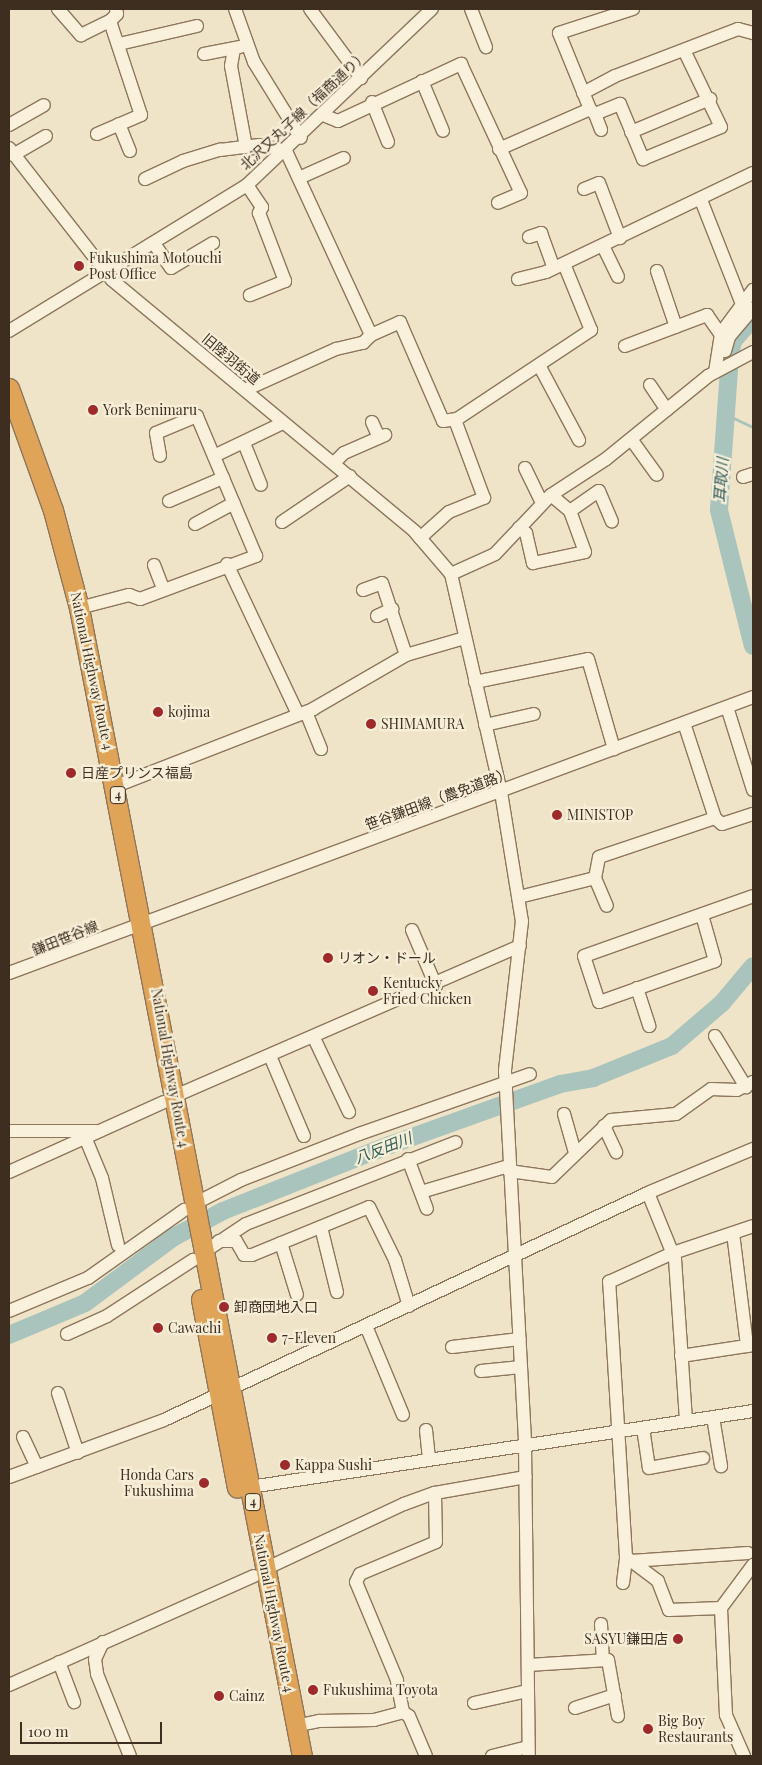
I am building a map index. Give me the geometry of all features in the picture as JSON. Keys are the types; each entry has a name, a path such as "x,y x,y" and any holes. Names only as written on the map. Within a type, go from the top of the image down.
{"highway":[{"name":"National Highway Route 4","path":"9,388 53,510 80,608 116,786 137,925"},
{"name":"National Highway Route 4","path":"9,420 35,490 69,610 137,925 190,1210 202,1251 225,1390 260,1572 302,1756"},
{"name":"National Highway Route 4","path":"225,1390 250,1487 260,1572 288,1756"}],"street":[{"path":"58,9 81,35 110,21 118,14 116,9"},
{"path":"235,9 240,47 300,138"},
{"path":"310,9 361,78"},
{"name":"北沢又丸子線（福商通り）","path":"9,331 156,245 247,185 286,152 432,9"},
{"path":"471,9 486,46"},
{"path":"601,130 583,93 561,28 633,9"},
{"path":"97,134 141,115 110,21"},
{"path":"119,44 197,26"},
{"path":"583,93 738,29 753,33"},
{"path":"204,54 240,47"},
{"path":"240,47 231,66 246,148"},
{"path":"499,149 593,111 620,104 643,158 721,127 710,99 684,50"},
{"path":"323,115 338,121 372,102 462,64 499,149 521,193 498,203"},
{"path":"422,81 443,130"},
{"path":"631,132 710,99"},
{"path":"372,102 388,142"},
{"path":"9,125 44,105"},
{"path":"119,124 130,151"},
{"path":"11,152 46,136"},
{"path":"145,179 183,160 260,145 286,152 370,335"},
{"name":"旧陸羽街道","path":"11,152 107,273 283,423 350,476 420,538 451,574"},
{"path":"299,178 344,158"},
{"path":"518,279 559,266 701,200 753,173"},
{"path":"584,189 599,183 620,238"},
{"path":"247,185 262,207 258,213 285,281 250,294"},
{"path":"701,200 748,306"},
{"path":"245,390 336,348 363,343 370,335 400,322 443,421 455,420 540,367 591,330 541,233 529,237"},
{"path":"156,245 170,268 213,243"},
{"path":"603,246 618,277"},
{"path":"657,271 676,326"},
{"path":"720,369 729,337 748,306 753,290"},
{"path":"721,335 748,306"},
{"path":"624,346 707,315 721,335 720,369"},
{"path":"492,1756 528,1752 525,1445 505,1084 520,946 519,897 500,792 451,574 495,554 546,499 632,439 720,369 750,357"},
{"path":"540,367 579,440"},
{"path":"650,386 667,410"},
{"path":"80,608 129,595 140,599 228,564 256,556 197,416 156,433 160,456"},
{"path":"420,538 449,512 484,498 455,420"},
{"path":"334,463 382,436 372,422"},
{"path":"214,456 283,423"},
{"path":"632,439 657,475"},
{"path":"244,443 260,485"},
{"path":"519,528 526,533 532,563 585,552 570,511 546,499 525,468"},
{"path":"282,522 350,476"},
{"path":"169,501 223,478"},
{"path":"570,511 599,492 612,521"},
{"path":"195,524 234,503"},
{"path":"228,564 321,749"},
{"path":"154,565 163,589"},
{"path":"363,590 382,583 406,655"},
{"path":"377,616 392,609"},
{"path":"116,786 302,713 406,655 465,638"},
{"path":"475,682 588,659 614,749"},
{"name":"笹谷鎌田線（農免道路）","path":"137,925 753,697"},
{"path":"727,707 753,790"},
{"path":"485,725 534,714"},
{"path":"684,723 716,818 722,824 753,814"},
{"path":"607,906 595,878 599,857 716,818"},
{"path":"519,897 595,878"},
{"path":"702,915 715,961 599,1002 584,956 753,896"},
{"name":"鎌田笹谷線","path":"9,973 137,925"},
{"path":"412,930 436,986"},
{"path":"9,1172 170,1099 436,986 520,946"},
{"path":"637,988 650,1026"},
{"path":"421,1192 509,1168 552,1176 574,1153 611,1120 676,1114 711,1089 750,1084 715,1036"},
{"path":"314,1038 349,1112"},
{"path":"270,1056 304,1136"},
{"path":"9,1311 88,1278 190,1210 250,1176 530,1074"},
{"path":"564,1114 574,1153"},
{"path":"604,1126 616,1152"},
{"path":"9,1131 98,1131"},
{"path":"85,1137 102,1178 118,1245"},
{"path":"66,1334 108,1316 202,1251 246,1224 408,1159 456,1142"},
{"path":"9,1477 164,1420 648,1193 753,1149"},
{"path":"408,1159 427,1209"},
{"path":"648,1193 673,1252 686,1421"},
{"path":"202,1251 236,1241 244,1255 281,1243 369,1207 395,1260 408,1306"},
{"path":"623,1583 628,1559 617,1432 610,1282 673,1252 753,1226"},
{"path":"321,1227 337,1292"},
{"path":"681,1356 750,1346 733,1233"},
{"path":"281,1243 297,1295"},
{"path":"366,1326 403,1415"},
{"path":"452,1347 520,1339"},
{"path":"481,1371 521,1367"},
{"path":"58,1393 78,1453"},
{"path":"250,1487 753,1411"},
{"path":"713,1418 721,1466"},
{"path":"643,1428 649,1468 703,1458"},
{"path":"426,1430 429,1460"},
{"path":"23,1437 37,1467"},
{"path":"9,1685 434,1493 526,1477"},
{"path":"426,1756 409,1716 403,1712 397,1680 356,1582 360,1574 436,1542 434,1493"},
{"path":"628,1559 751,1566"},
{"path":"628,1559 658,1582 670,1610 721,1608"},
{"path":"744,1756 726,1715 721,1608 751,1566"},
{"path":"601,1624 603,1660"},
{"path":"103,1642 95,1666 130,1756"},
{"path":"528,1665 608,1660 618,1716"},
{"path":"59,1662 74,1702"},
{"path":"474,1703 527,1691"},
{"path":"575,1708 615,1695"},
{"path":"296,1726 374,1720 403,1712"}],"waterway":[{"name":"耳取川","path":"753,318 733,341 730,356 719,510 753,646"},
{"path":"727,415 753,427"},
{"name":"八反田川","path":"9,1335 85,1303 174,1237 223,1211 390,1145 560,1084 593,1078 672,1046 722,1003 753,966"}],"place":[{"name":"Fukushima Motouchi Post Office","path":"79,266"},
{"name":"York Benimaru","path":"93,410"},
{"name":"kojima","path":"158,712"},
{"name":"SHIMAMURA","path":"371,724"},
{"name":"日産プリンス福島","path":"71,773"},
{"name":"MINISTOP","path":"557,815"},
{"name":"リオン・ドール","path":"328,958"},
{"name":"Kentucky Fried Chicken","path":"373,991"},
{"name":"卸商団地入口","path":"224,1307"},
{"name":"Cawachi","path":"158,1328"},
{"name":"7-Eleven","path":"272,1338"},
{"name":"Kappa Sushi","path":"285,1465"},
{"name":"Honda Cars Fukushima","path":"204,1483"},
{"name":"SASYU鎌田店","path":"678,1639"},
{"name":"Fukushima Toyota","path":"313,1690"},
{"name":"Cainz","path":"219,1696"},
{"name":"Big Boy Restaurants","path":"648,1729"}]}
